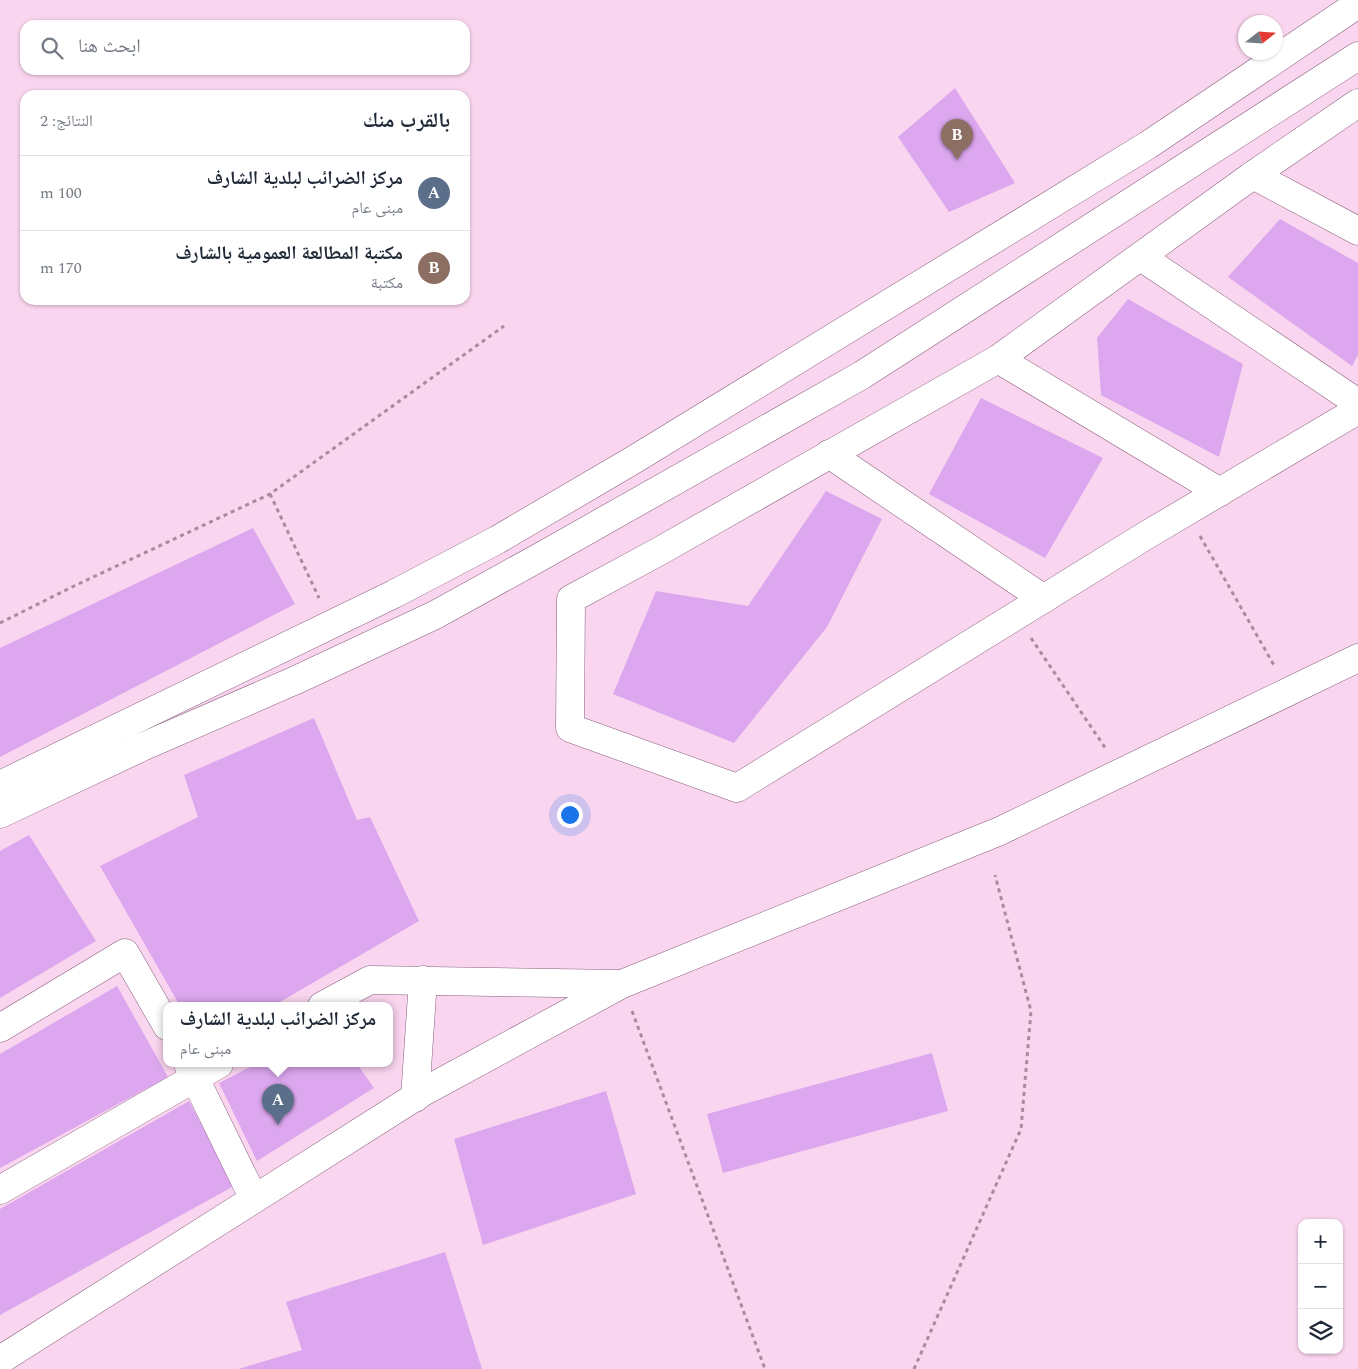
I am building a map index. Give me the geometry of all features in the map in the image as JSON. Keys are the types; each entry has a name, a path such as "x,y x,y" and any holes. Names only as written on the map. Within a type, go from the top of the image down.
{"street":[{"path":"0,785 394,594 497,540 635,459 1148,145 1358,4"},
{"path":"0,814 142,747 296,680 435,615 548,552 862,375 1358,56"},
{"path":"1358,103 1253,175 998,359 658,552 571,599 570,728 737,788 1186,512 1358,410"},
{"path":"1253,175 1358,231"},
{"path":"1141,257 1358,403"},
{"path":"998,359 1220,492"},
{"path":"829,454 1044,599"},
{"path":"0,1360 415,1098 622,984 1000,831 1358,658"},
{"path":"0,1028 126,953 163,1019"},
{"path":"329,1002 370,980 622,984"},
{"path":"415,1098 423,980"},
{"path":"0,1190 192,1071 207,1067"},
{"path":"192,1071 254,1200"}],"path":[{"path":"0,623 270,494 504,326"},
{"path":"270,494 331,624"},
{"path":"1186,512 1289,692"},
{"path":"1016,616 1121,773"},
{"path":"914,1369 1021,1128 1031,1011 996,874"},
{"path":"622,984 765,1369"}],"building":[{"path":"955,88 1015,183 949,212 898,137"},
{"path":"1280,219 1358,263 1358,355 1352,366 1228,277"},
{"path":"1128,299 1243,364 1219,457 1101,395 1097,338"},
{"path":"981,398 1103,458 1045,558 929,494"},
{"path":"826,491 882,519 827,627 734,743 613,694 656,591 748,606"},
{"path":"253,528 295,604 0,757 0,648"},
{"path":"314,718 357,820 370,817 419,921 280,1002 178,1002 100,866 198,817 184,775"},
{"path":"29,835 96,941 0,998 0,851"},
{"path":"117,986 168,1077 0,1168 0,1054"},
{"path":"932,1053 948,1111 723,1173 707,1114"},
{"path":"250,1067 359,1067 374,1088 257,1161 219,1083"},
{"path":"606,1091 636,1194 483,1245 454,1139"},
{"path":"189,1101 234,1186 0,1315 0,1209"},
{"path":"445,1252 482,1369 238,1369 302,1350 286,1302"}],"place":[{"name":"مكتبة المطالعة العمومية بالشارف","path":"957,160"},
{"name":"مركز الضرائب لبلدية الشارف","path":"278,1125"}]}
